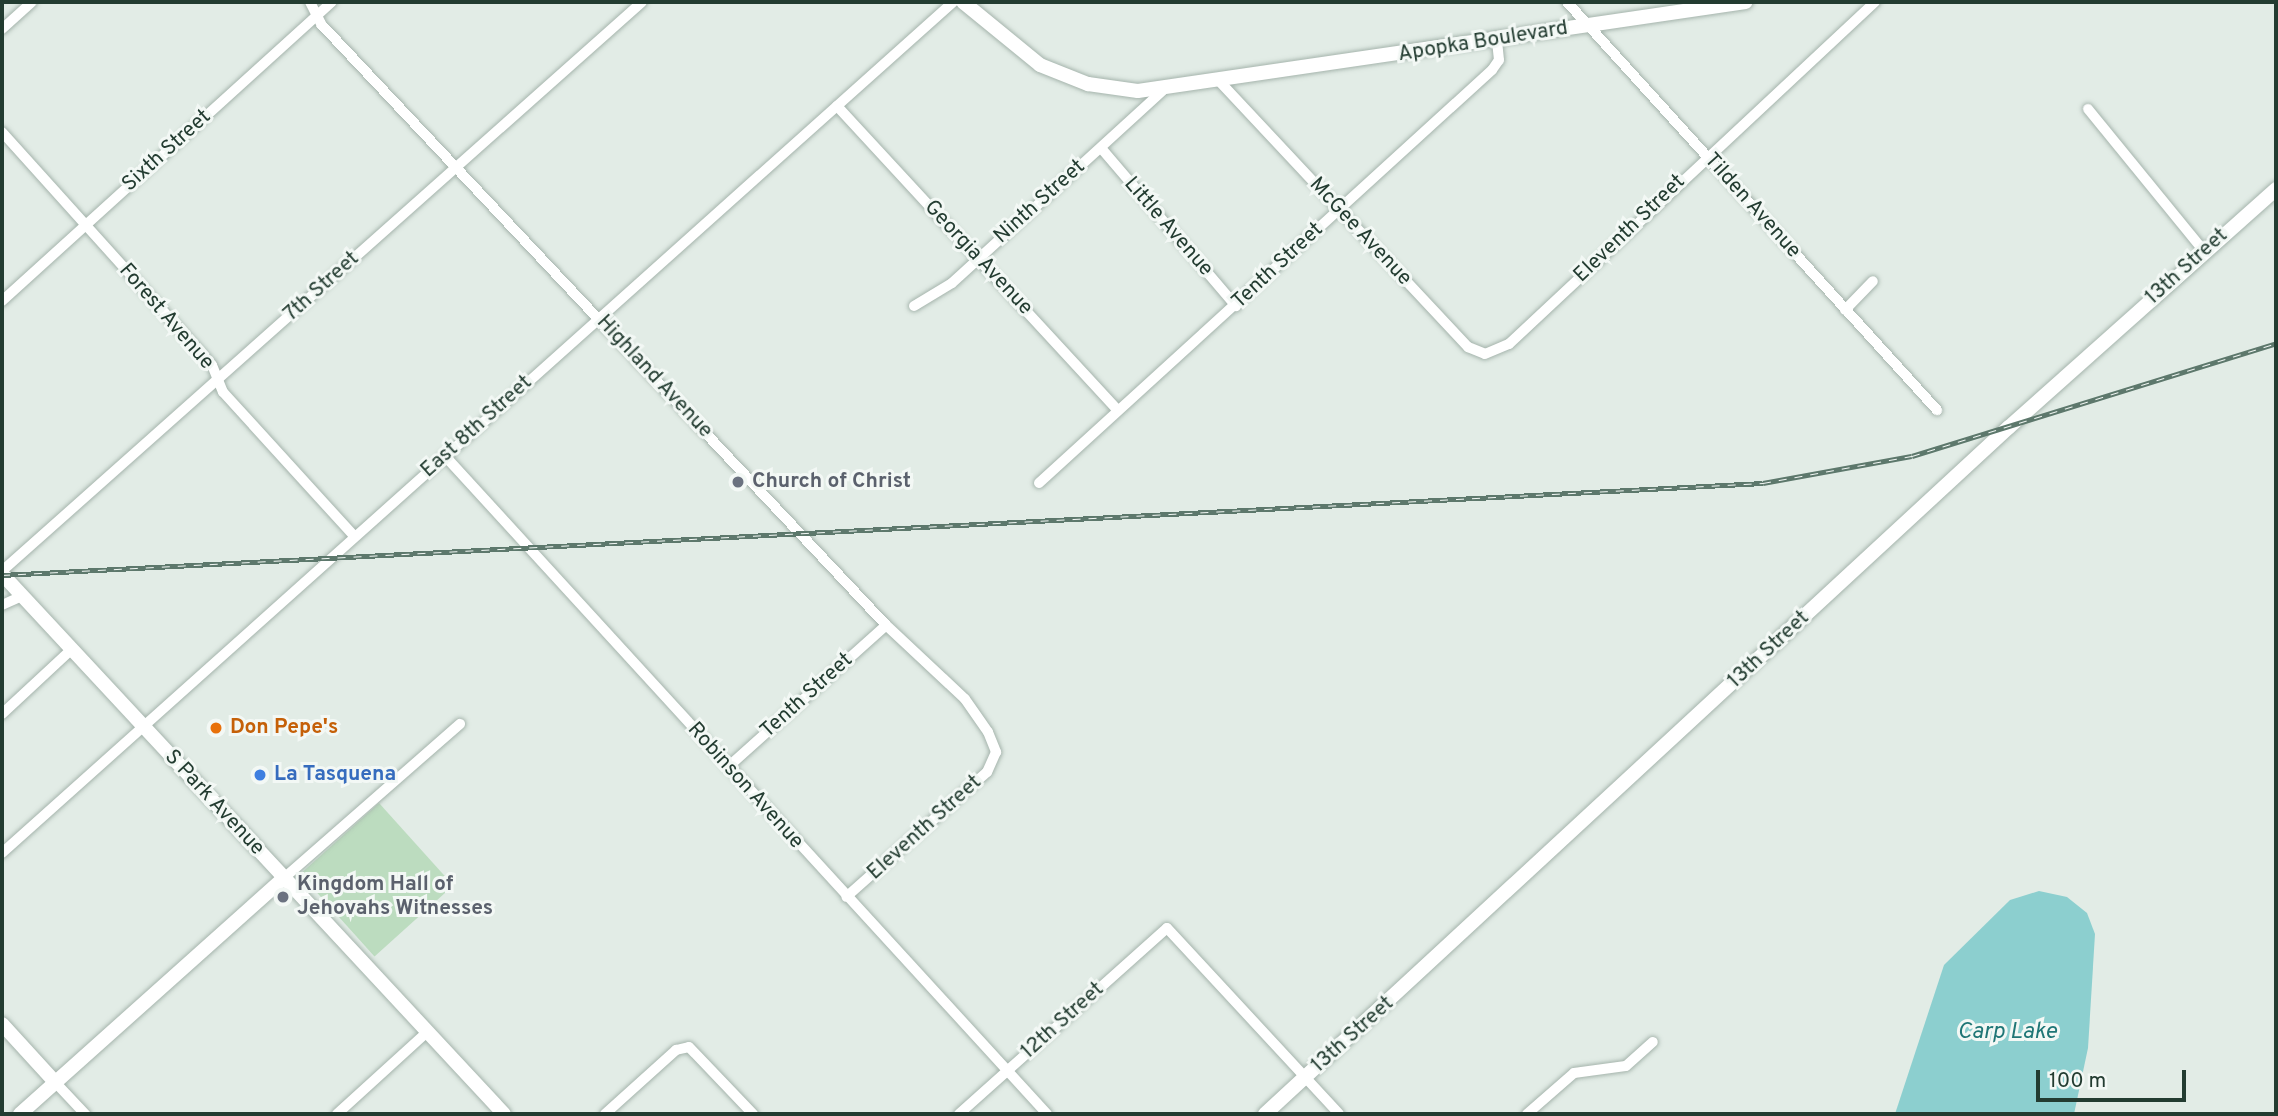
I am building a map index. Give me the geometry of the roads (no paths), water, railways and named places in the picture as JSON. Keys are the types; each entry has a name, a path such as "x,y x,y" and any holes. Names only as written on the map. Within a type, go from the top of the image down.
{"street":[{"path":"2,29 32,2"},
{"name":"Highland Avenue","path":"310,2 318,15 457,167 886,625 965,699 996,752"},
{"name":"Sixth Street","path":"2,301 332,2"},
{"name":"7th Street","path":"2,572 642,2"},
{"name":"East 8th Street","path":"2,853 953,2"},
{"name":"Apopka Boulevard","path":"963,2 1010,47 1052,72 1105,88 1162,91 1746,2"},
{"name":"Tilden Avenue","path":"1567,2 1937,410"},
{"name":"Eleventh Street","path":"1509,344 1707,156 1875,2"},
{"name":"Tenth Street","path":"1039,483 1492,70 1499,60 1497,40"},
{"name":"McGee Avenue","path":"1221,83 1468,347 1485,354 1509,344"},
{"name":"Ninth Street","path":"914,306 978,258 1162,91"},
{"name":"Georgia Avenue","path":"837,106 1118,410"},
{"path":"2088,109 2204,251"},
{"name":"Forest Avenue","path":"2,132 212,365 218,380 354,536"},
{"name":"Little Avenue","path":"1101,148 1236,306"},
{"name":"13th Street","path":"1265,1114 2204,251 2276,189"},
{"path":"1845,310 1873,281"},
{"name":"Robinson Avenue","path":"445,456 1047,1114"},
{"name":"S Park Avenue","path":"2,572 504,1114"},
{"path":"2,605 22,596"},
{"name":"Tenth Street","path":"728,767 886,625"},
{"path":"2,714 72,649"},
{"path":"20,1114 460,724"},
{"name":"Eleventh Street","path":"846,897 930,828 987,772 996,752"},
{"name":"12th Street","path":"958,1114 1167,928 1305,1078"},
{"path":"2,1024 85,1114"},
{"path":"337,1114 427,1032"},
{"path":"1527,1114 1574,1073 1626,1066 1653,1042"},
{"path":"605,1114 676,1050 689,1047 753,1114"},
{"path":"1305,1078 1339,1114"}],"water":[{"name":"Carp Lake","path":"2039,891 2067,897 2087,913 2095,934 2088,1048 2074,1114 1895,1114 1944,965 2010,900"}],"railway":[{"path":"2,575 1763,483 1912,456 2276,343"}],"place":[{"name":"Church of Christ","path":"738,482"},
{"name":"Don Pepe's","path":"216,728"},
{"name":"La Tasquena","path":"260,775"},
{"name":"Kingdom Hall of Jehovahs Witnesses","path":"283,897"}]}
